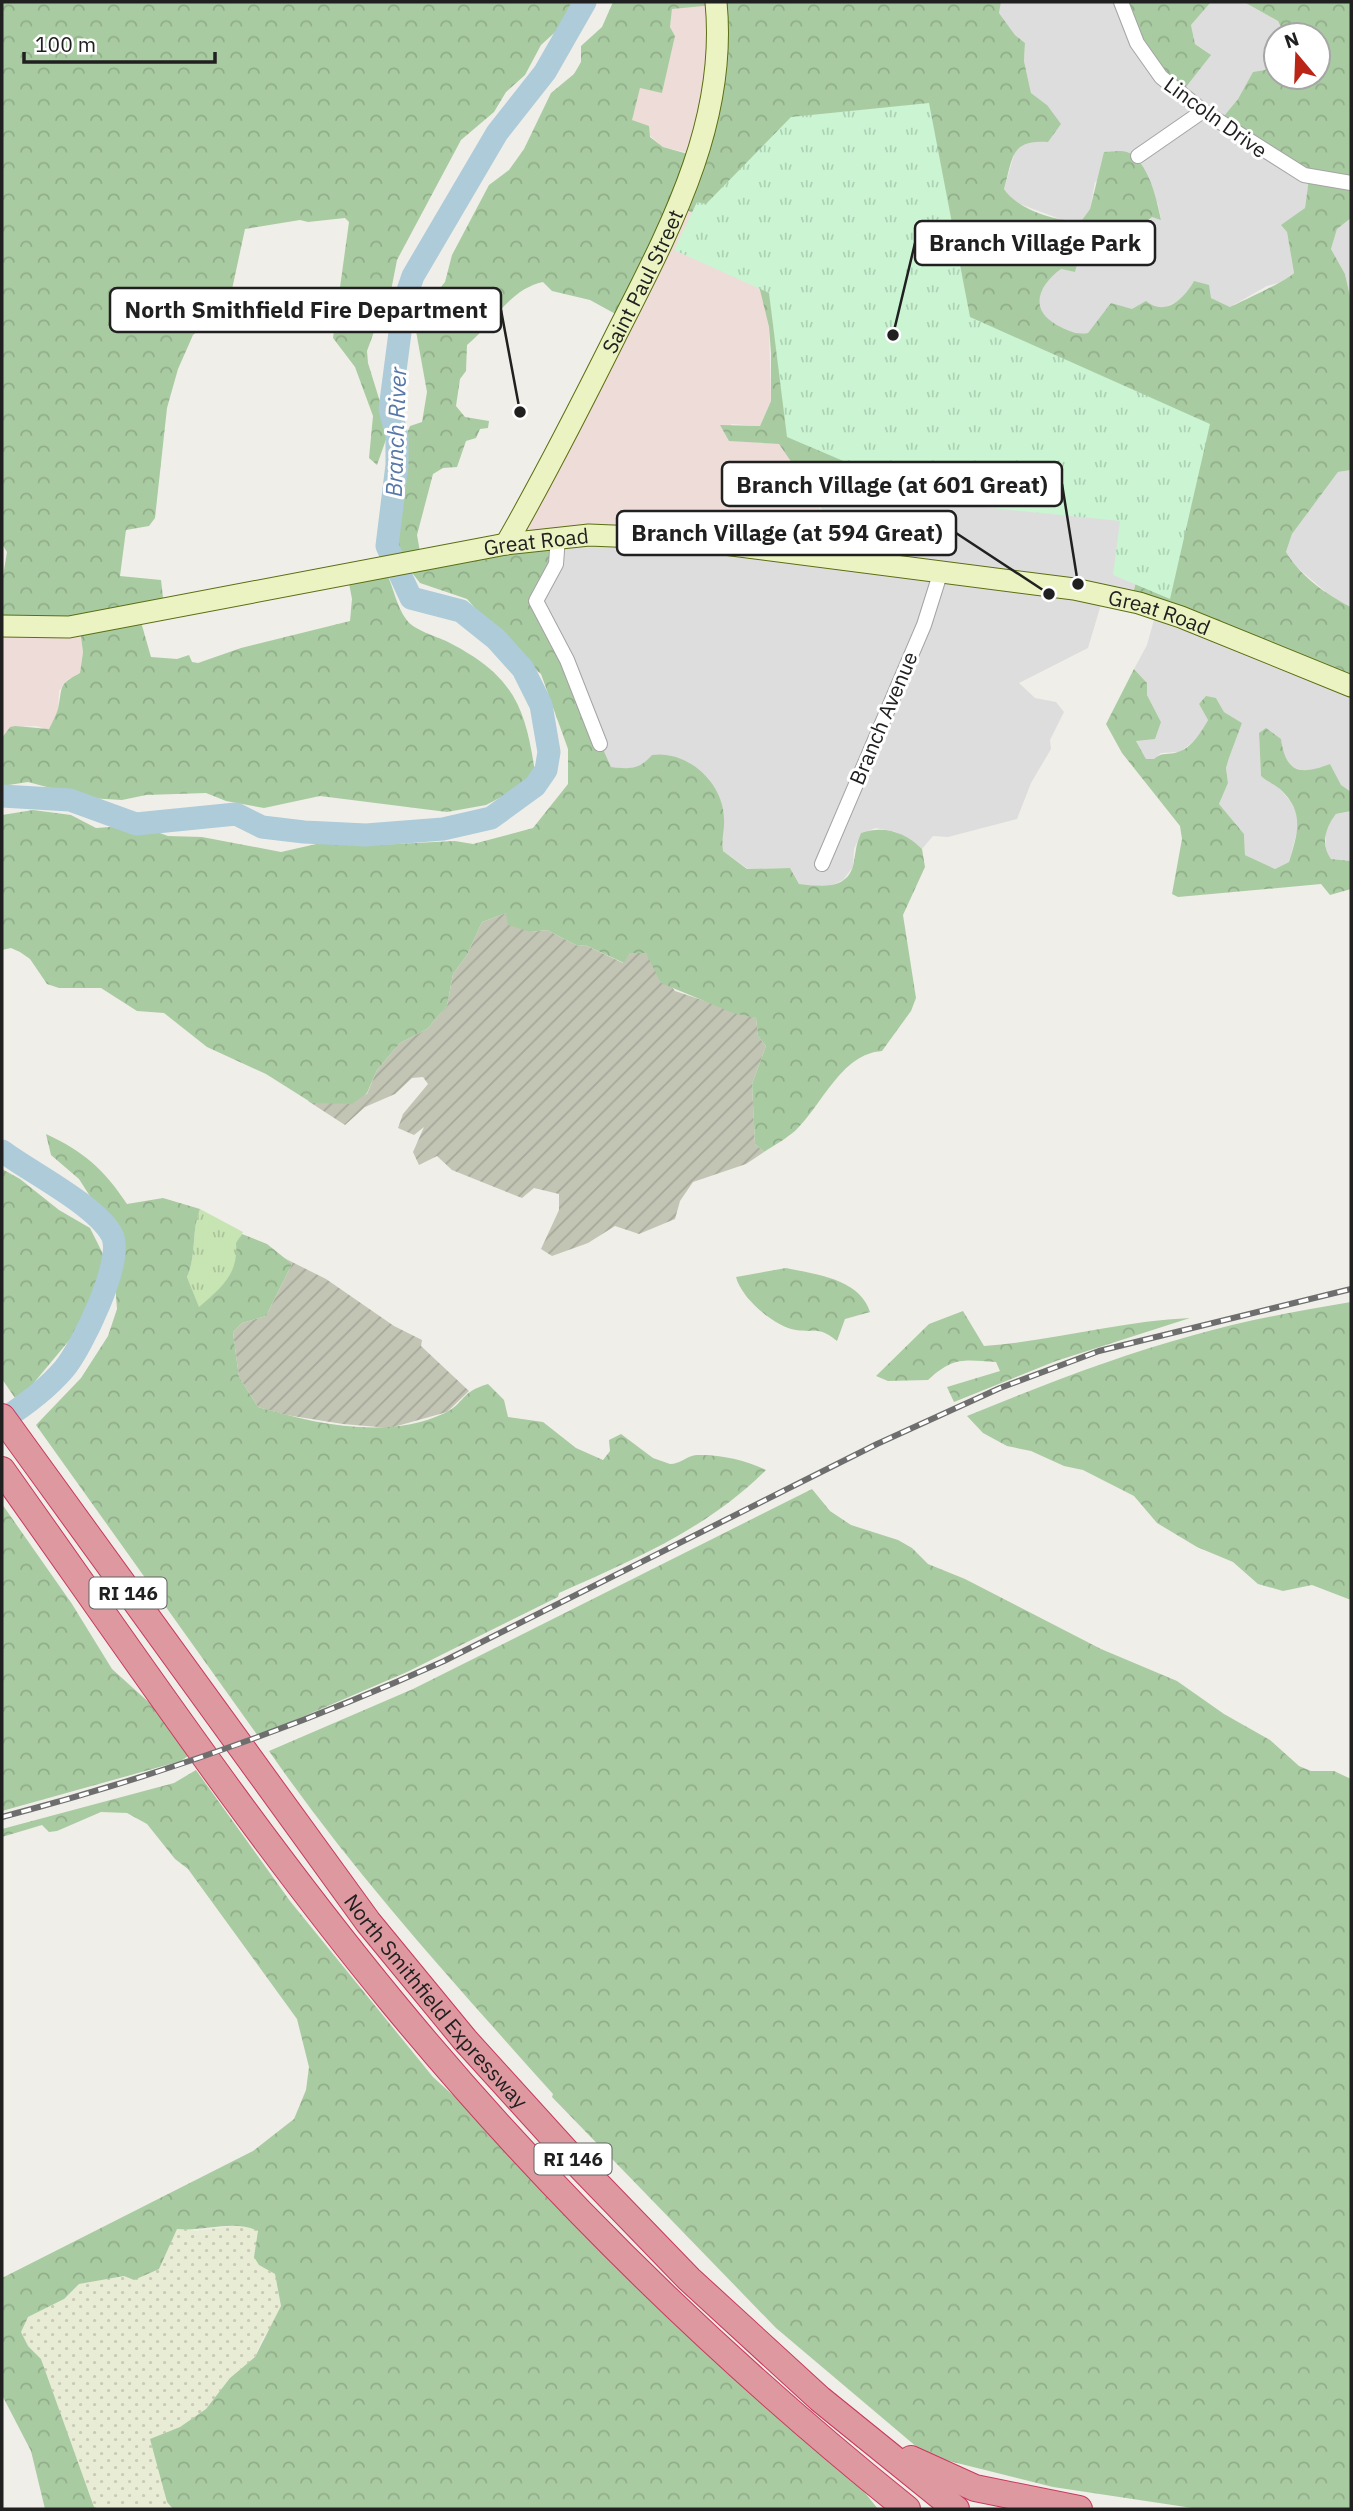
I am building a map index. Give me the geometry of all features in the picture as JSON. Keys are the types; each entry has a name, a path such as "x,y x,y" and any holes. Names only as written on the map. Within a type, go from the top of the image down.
{"highway":[{"name":"North Smithfield Expressway","path":"2,1417 368,1922 427,1996 573,2159 680,2269 854,2426 956,2509"},
{"name":"North Smithfield Expressway","path":"2,1470 287,1870 422,2037 512,2141 734,2364 831,2449 907,2509"},
{"path":"854,2426 926,2467 975,2488 1079,2509"},
{"path":"831,2449 876,2509"}],"main road":[{"name":"Saint Paul Street","path":"506,544 548,471 688,188 708,117 716,74 719,34 716,2"},
{"name":"Great Road","path":"2,626 69,626 108,621 418,560 558,537 589,535 685,539 1074,589 1139,603 1230,635 1351,686"}],"street":[{"name":"Lincoln Drive","path":"1121,2 1137,43 1161,77 1203,111 1304,175 1351,183"},
{"path":"1138,156 1203,111"},
{"path":"558,537 556,564 536,601 567,660 600,744"},
{"name":"Branch Avenue","path":"822,864 924,625 941,571"}],"shaded area":[{"path":"1001,2 1120,2 1211,54 1195,44 1191,25 1211,2 1244,2 1278,21 1262,21 1262,71 1253,73 1221,121 1309,178 1305,208 1287,232 1294,273 1288,280 1267,286 1230,307 1211,298 1185,297 1164,308 1132,309 1088,333 1076,335 1046,319 1038,307 1037,299 1049,278 1061,269 1075,272 1089,236 1095,231 1122,227 1134,230 1152,217 1161,219 1158,204 1138,159 1095,182 1090,209 1082,220 1068,222 1012,201 1004,189 1016,148 1028,140 1047,105 1031,93 1024,61 1025,43 1015,35 999,13"},
{"path":"714,5 716,11 692,154 663,147 632,120 631,114 640,88 662,92 675,36 670,27 672,8"},
{"path":"677,206 695,214 756,274 769,327 771,401 760,426 731,424 742,441 779,444 803,476 833,533 828,562 679,543 518,543"},
{"path":"1351,218 1351,301 1345,274 1331,249 1337,229"},
{"path":"860,469 1119,492 1138,575 1130,604 1102,601 1088,648 1019,683 1035,698 1056,702 1064,712 1050,740 1051,749 1031,783 1017,819 948,837 933,836 922,849 896,832 876,828 861,833 854,849 853,867 843,880 828,887 799,884 790,868 748,869 723,851 643,765 632,769 611,767 540,609 554,542 833,533 816,498 820,478 833,471"},
{"path":"1351,470 1351,607 1333,598 1293,564 1286,552 1292,534 1338,472"},
{"path":"1155,616 1351,688 1351,792 1341,786 1330,764 1308,772 1292,767 1283,758 1281,739 1259,733 1261,776 1278,787 1291,802 1300,820 1289,862 1275,869 1245,855 1244,834 1219,804 1228,783 1226,768 1242,723 1224,712 1216,698 1199,704 1208,720 1199,737 1180,752 1161,753 1154,759 1146,759 1136,741 1161,722 1147,695 1147,683 1134,669 1147,645"},
{"path":"2,627 80,630 83,652 80,673 67,680 59,691 58,709 49,730 36,726 10,727 2,738"},
{"path":"1351,811 1351,861 1331,859 1326,852 1326,825 1336,814"},
{"path":"506,913 531,932 547,930 578,946 585,945 623,963 630,953 646,953 675,991 756,1018 758,1036 766,1046 752,1084 755,1144 764,1152 746,1164 693,1182 680,1201 675,1219 639,1234 615,1226 588,1243 552,1256 541,1249 559,1210 559,1194 534,1188 522,1198 452,1170 437,1156 419,1165 413,1152 424,1127 414,1135 398,1128 403,1114 428,1084 423,1077 412,1078 395,1094 365,1107 345,1125 308,1101 367,1094 377,1070 400,1043 427,1029 447,1006 453,974 467,955 482,922"},
{"path":"284,1258 326,1279 394,1326 422,1340 421,1346 469,1391 447,1412 390,1428 286,1415 258,1407 239,1377 233,1332 242,1323 266,1316 292,1264"},
{"path":"244,2224 258,2230 259,2265 275,2274 281,2306 278,2317 262,2339 255,2357 230,2378 206,2409 180,2427 151,2439 167,2502 173,2509 94,2507 41,2359 28,2346 20,2332 28,2317 64,2299 79,2284 124,2276 177,2228 198,2231"}],"green space":[{"path":"2,2 573,2 563,25 541,45 525,75 506,92 494,112 461,140 397,260 387,311 375,329 367,351 368,363 389,431 377,465 369,458 373,416 355,367 333,338 349,222 345,218 308,222 300,220 245,229 231,294 223,309 193,335 178,369 167,408 155,518 149,526 126,530 120,576 161,580 165,614 141,622 151,657 177,659 189,655 192,662 198,663 241,648 350,621 352,599 348,578 387,574 400,609 409,623 471,655 503,682 521,713 536,779 486,805 447,812 320,796 264,808 226,801 206,793 146,795 122,800 88,798 28,782 2,786 2,738 10,727 15,726 49,729 58,709 62,687 80,673 83,652 80,630 2,627 2,582 7,552 2,544"},
{"path":"613,2 1001,2 999,13 1015,35 1025,43 1024,61 1031,93 1047,105 1061,124 1048,142 1036,142 1020,147 1012,160 1004,189 1019,203 1039,213 1062,219 1082,220 1090,209 1104,152 1121,151 1134,156 1141,163 1157,202 1161,220 1152,217 1135,230 1110,228 1094,234 1083,249 1075,272 1061,269 1042,290 1040,304 1048,319 1069,331 1088,333 1111,303 1132,309 1146,301 1160,307 1167,306 1185,294 1194,281 1209,285 1211,298 1230,307 1294,273 1287,232 1281,225 1305,208 1309,178 1220,121 1238,99 1253,72 1262,70 1262,91 1332,91 1332,21 1278,21 1244,2 1351,2 1351,218 1337,229 1331,249 1345,274 1351,301 1351,470 1338,472 1292,534 1286,552 1315,584 1351,607 1351,688 1130,604 1138,575 1134,500 917,497 913,483 854,470 831,473 821,478 816,498 779,444 729,441 720,425 760,426 771,401 769,327 756,274 695,214 678,206 621,317 590,300 552,291 543,282 520,292 467,345 466,371 460,379 456,406 465,417 489,421 488,428 480,429 476,438 466,441 457,467 443,468 433,474 417,535 422,563 551,540 556,558 536,598 611,767 634,767 652,755 665,755 690,763 701,771 717,792 722,805 723,851 747,869 790,868 799,884 830,885 844,880 849,874 861,833 878,830 894,832 909,838 922,849 925,867 903,915 916,998 911,1011 882,1051 868,1054 844,1070 796,1130 764,1152 755,1144 752,1084 766,1046 758,1036 756,1018 733,1013 661,983 646,953 630,953 624,963 585,945 578,946 547,930 531,932 508,925 506,913 482,922 467,955 453,974 447,1006 427,1029 400,1043 377,1070 367,1093 352,1104 312,1103 266,1074 207,1047 164,1013 137,1011 101,988 59,988 47,984 30,959 11,948 2,950 2,815 33,810 71,815 96,828 138,825 168,836 202,837 281,852 334,840 375,845 455,841 473,844 533,828 568,784 568,749 541,674 517,655 467,599 420,583 406,565 392,529 391,515 398,476 397,456 410,426 422,422 427,392 414,320 445,282 452,255 489,185 509,170 524,149 551,93 574,74 581,62 581,46 602,27","holes":["714,5 695,156 663,147 650,137 649,126 632,120 640,88 662,93 675,36 670,27 672,9"]},
{"path":"1120,2 1211,2 1191,25 1195,44 1211,55 1182,92 1160,76"},
{"path":"929,103 970,317 1210,424 1170,599 1113,575 1120,521 942,503 787,437 769,293 674,250 697,202 706,204 791,117"},
{"path":"1134,669 1147,683 1147,695 1161,722 1155,739 1136,741 1146,759 1181,751 1194,740 1208,720 1199,704 1206,696 1216,698 1224,712 1242,723 1226,768 1228,783 1219,804 1244,834 1245,855 1275,869 1289,862 1297,832 1296,815 1288,798 1261,776 1259,733 1266,728 1281,739 1287,759 1296,769 1311,770 1330,764 1341,785 1351,792 1351,811 1336,814 1332,819 1327,830 1326,848 1331,859 1351,861 1351,889 1330,895 1321,884 1178,897 1172,894 1182,839 1180,826 1122,753 1106,724"},
{"path":"46,1134 92,1162 127,1204 163,1198 200,1209 187,1277 199,1307 227,1280 235,1263 236,1243 242,1234 267,1244 292,1264 266,1316 242,1323 233,1332 239,1377 258,1407 327,1423 400,1426 445,1413 472,1390 488,1384 504,1400 508,1417 543,1422 576,1448 603,1460 610,1451 609,1440 621,1434 653,1458 670,1464 705,1455 732,1458 766,1470 719,1509 668,1541 559,1593 558,1597 407,1672 258,1736 36,1425 81,1378 108,1336 117,1309 114,1270 122,1238 118,1228 93,1201 79,1179 51,1155"},
{"path":"2,1169 20,1179 59,1210 90,1228 108,1264 105,1276 77,1331 32,1385 15,1398 2,1379"},
{"path":"200,1209 243,1232 236,1265 231,1275 199,1308 187,1277"},
{"path":"786,1268 823,1276 847,1285 865,1301 870,1312 845,1319 837,1341 821,1332 796,1330 778,1323 752,1302 736,1277"},
{"path":"1351,1302 1351,1600 1312,1585 1283,1591 1258,1584 1233,1562 1197,1547 1157,1523 1134,1496 1083,1470 1064,1466 1031,1451 1007,1446 983,1433 967,1416 1079,1372 1165,1343 1253,1320"},
{"path":"963,1311 984,1346 1190,1318 1056,1361 954,1402 947,1387 1000,1371 996,1362 960,1361 945,1367 928,1380 888,1381 876,1376 929,1324"},
{"path":"812,1489 830,1511 851,1525 898,1540 912,1548 928,1564 965,1579 1101,1649 1177,1681 1224,1714 1270,1740 1299,1766 1311,1771 1334,1771 1351,1779 1351,2509 1199,2509 1053,2487 933,2457 918,2448 776,2328 552,2097 553,2094 370,1884 269,1751 413,1689"},
{"path":"2,1504 72,1604 112,1669 174,1725 192,1753 181,1761 2,1811"},
{"path":"196,1770 290,1901 433,2077 503,2141 778,2418 858,2484 878,2509 173,2509 167,2502 150,2439 180,2427 206,2409 230,2378 255,2357 281,2306 275,2274 259,2265 254,2257 258,2231 229,2226 177,2229 159,2269 134,2280 124,2276 79,2284 64,2299 28,2317 21,2332 28,2346 41,2359 94,2507 99,2509 45,2509 31,2451 2,2395 2,2278 253,2151 294,2119 306,2090 309,2067 297,2019 188,1869 175,1859 147,1824 127,1813 101,1812 57,1831 49,1832 42,1825 2,1837 2,1829 174,1783"}],"waterway":[{"name":"Branch River","path":"2,796 70,800 136,824 236,814 262,827 366,835 443,829 491,818 535,786 546,770 549,752 541,705 523,669 496,639 461,611 411,598 387,546 397,465 397,436 390,409 404,302 413,276 497,133 545,72 585,2"},
{"name":"Branch River","path":"2,1151 92,1212 112,1235 114,1247 112,1264 99,1304 71,1359 42,1391 2,1420"}],"railway":[{"path":"2,1817 171,1767 390,1685 444,1661 877,1444 1000,1388 1099,1351 1351,1289"}],"place":[{"name":"Branch Village Park","path":"893,335"},
{"name":"North Smithfield Fire Department","path":"520,412"},
{"name":"Branch Village (at 601 Great)","path":"1078,584"},
{"name":"Branch Village (at 594 Great)","path":"1049,594"}]}
